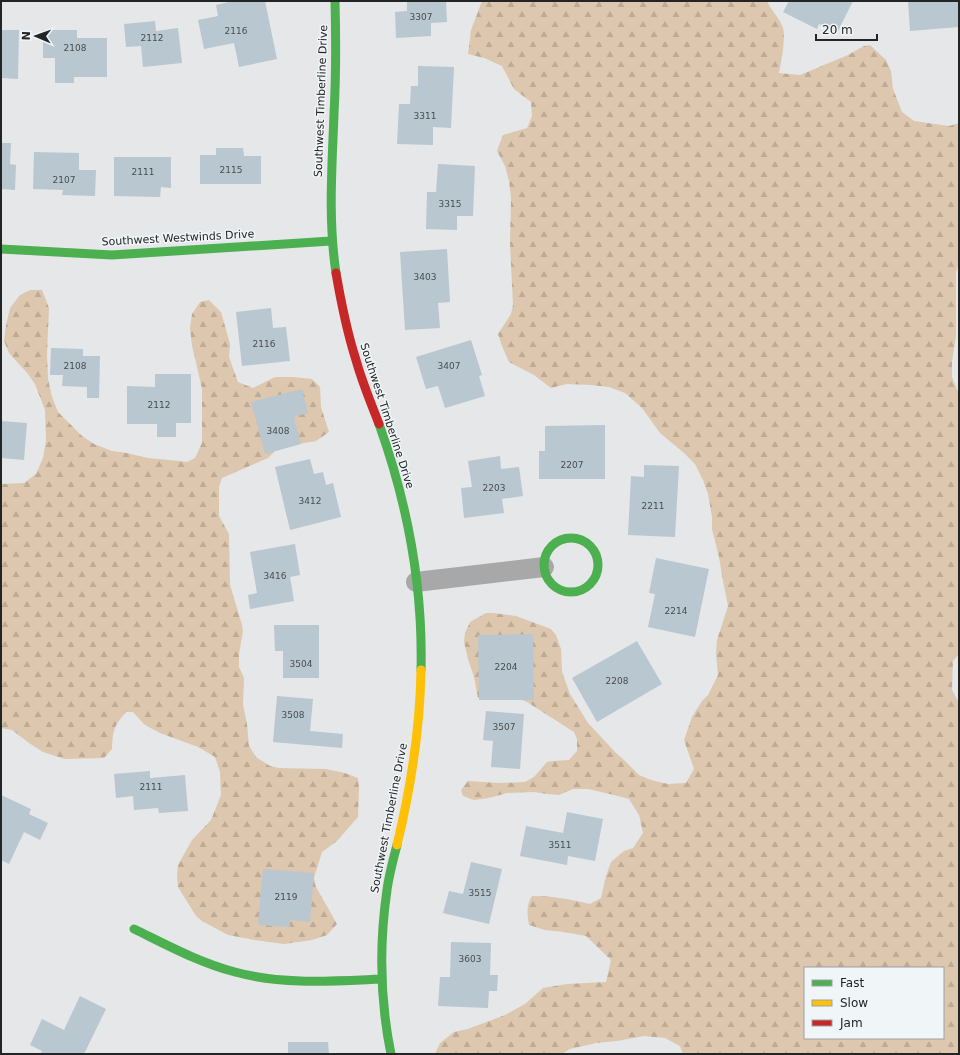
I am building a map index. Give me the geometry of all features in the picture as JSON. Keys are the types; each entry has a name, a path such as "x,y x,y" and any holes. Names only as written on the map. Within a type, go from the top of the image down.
{"street":[{"name":"Southwest Timberline Drive","path":"335,1 336,54 331,171 331,241 346,325 359,372 389,453 404,510 416,582 420,625 418,729 410,785 387,891 382,940 381,979 386,1034 391,1054"},
{"name":"Southwest Westwinds Drive","path":"1,249 112,255 331,241"},
{"path":"572,538 588,544 597,558 598,567 596,576 590,584 583,590 574,592 556,588 549,581 544,567 545,556 549,548 556,542 572,538"},
{"path":"416,582 544,567"},
{"path":"134,929 212,965 250,975 287,981 381,979"}],"green space":[{"path":"482,1 767,1 780,21 784,32 779,73 800,75 848,55 864,46 870,45 886,60 891,71 893,89 902,112 914,121 949,126 959,123 959,262 956,273 956,336 952,362 952,377 959,394 959,654 953,661 952,690 959,703 959,1054 683,1054 680,1046 665,1038 644,1036 596,1043 570,1049 562,1054 435,1054 440,1043 454,1032 468,1029 505,1015 525,1004 543,988 567,984 606,982 611,960 586,936 545,930 529,925 527,913 528,906 532,896 561,898 590,904 601,898 611,862 624,851 633,848 643,833 639,815 629,799 588,789 573,789 559,795 534,792 507,793 474,800 463,796 461,790 468,781 498,783 525,782 534,777 547,762 569,760 577,751 577,739 574,732 527,702 515,697 478,698 474,677 464,642 465,633 470,622 486,613 493,613 516,616 551,629 556,635 561,649 562,672 570,694 588,723 639,775 651,780 668,784 686,783 694,769 684,740 692,717 702,701 708,695 718,675 716,653 717,640 728,606 712,529 712,517 708,494 695,464 660,433 642,408 625,393 609,387 591,385 567,384 551,388 534,375 509,362 498,334 511,314 513,305 510,244 511,198 505,166 497,151 503,135 527,128 532,116 531,102 514,89 502,66 484,58 468,54 471,30"},
{"path":"30,290 42,290 49,308 47,354 48,379 52,397 58,412 82,436 94,444 112,451 148,458 187,462 195,458 202,443 202,389 192,346 190,328 192,314 200,302 209,300 221,312 230,344 229,357 238,382 253,388 275,377 293,377 312,379 320,387 321,407 329,432 316,441 286,446 275,451 268,458 222,478 219,487 219,516 229,534 230,585 243,631 239,654 239,667 244,678 243,705 247,724 249,746 256,757 270,766 279,768 326,769 345,773 358,778 358,817 337,841 322,852 314,878 316,887 337,924 327,935 312,940 284,944 255,940 228,935 202,921 196,916 178,887 178,865 192,840 211,820 221,795 220,772 215,757 198,747 160,733 145,725 133,712 126,712 119,721 114,732 112,749 104,758 65,759 43,752 12,730 1,728 1,484 24,483 36,474 43,458 46,441 45,410 35,384 9,353 4,341 10,308 20,295"}],"building":[{"path":"233,1 265,1 277,59 239,67 234,43 204,49 198,20 218,16 216,5"},
{"path":"407,1 446,1 447,22 431,23 431,36 396,38 395,12 407,11"},
{"path":"789,1 853,1 837,33 819,24 817,29 783,12"},
{"path":"908,1 959,1 959,27 910,31"},
{"path":"155,21 156,31 178,28 182,63 143,67 141,46 126,47 124,24"},
{"path":"1,30 19,30 18,79 1,78"},
{"path":"43,30 77,30 77,38 107,38 107,77 74,77 74,83 55,83 55,58 43,58"},
{"path":"418,66 454,67 451,128 433,127 433,145 397,144 399,104 410,104 411,86 418,86"},
{"path":"1,143 11,143 10,164 16,165 15,190 1,189"},
{"path":"216,148 243,148 244,156 261,156 261,184 200,184 200,155 216,155"},
{"path":"34,152 79,153 79,170 96,170 95,196 62,195 63,190 33,189"},
{"path":"114,157 171,157 171,188 161,187 160,197 114,196"},
{"path":"438,164 475,166 473,216 457,216 457,230 426,229 427,192 436,192"},
{"path":"447,249 450,302 438,303 440,328 405,330 400,252"},
{"path":"271,308 273,328 286,327 290,361 242,366 236,312"},
{"path":"471,340 482,375 479,376 485,396 445,408 438,386 426,389 416,357"},
{"path":"51,348 83,349 83,356 100,356 99,398 87,398 87,387 62,386 63,375 50,375"},
{"path":"155,374 191,374 191,423 176,423 176,437 157,437 157,424 127,424 127,386 155,387"},
{"path":"302,389 308,413 294,417 301,444 265,454 251,402"},
{"path":"1,421 27,423 24,460 1,458"},
{"path":"605,425 605,479 539,479 539,451 545,451 545,426"},
{"path":"500,456 501,469 519,467 523,496 502,499 504,513 464,518 461,488 472,487 468,461"},
{"path":"310,459 314,474 323,472 326,485 333,483 341,517 290,530 275,467"},
{"path":"644,465 679,466 675,537 628,535 631,476 644,477"},
{"path":"295,544 300,575 290,577 294,601 250,609 248,595 257,593 250,552"},
{"path":"656,558 709,569 695,637 648,627 655,594 649,593"},
{"path":"274,625 319,625 319,678 283,678 283,651 275,651"},
{"path":"533,634 534,700 479,700 478,635"},
{"path":"637,641 662,684 597,722 572,678"},
{"path":"277,696 313,699 310,731 343,734 342,748 273,742"},
{"path":"486,711 524,714 520,769 491,767 493,741 483,740"},
{"path":"150,771 150,778 185,775 188,811 159,813 158,808 134,810 133,796 116,798 114,774"},
{"path":"1,795 31,809 29,814 48,823 40,840 24,832 9,864 1,860"},
{"path":"567,812 603,819 595,861 568,856 567,865 520,856 526,826 563,833"},
{"path":"471,862 502,869 489,924 443,913 449,891 463,894"},
{"path":"263,869 314,873 310,922 290,920 290,927 258,925"},
{"path":"451,942 491,943 490,975 498,975 497,991 489,991 488,1008 438,1006 440,977 450,977"},
{"path":"80,996 106,1009 84,1054 40,1054 42,1051 30,1045 42,1019 64,1030"},
{"path":"288,1042 328,1042 329,1054 288,1054"}],"traffic: fast":[{"path":"335,1 336,44 331,213 336,273"},
{"path":"1,249 112,255 331,241"},
{"path":"379,424 398,484 411,545 419,608 421,670"},
{"path":"571,538 581,540 590,546 596,555 598,565 596,575 590,584 581,590 571,592 561,590 552,584 546,575 544,565 546,555 552,546 561,540 571,538"},
{"path":"391,1054 387,1034 383,993 382,952 384,911 390,873 397,845"},
{"path":"134,929 209,964 253,976 271,979 308,981 381,979"}],"traffic: slow":[{"path":"397,845 407,801 414,758 419,714 421,670"}],"traffic: jam":[{"path":"336,273 344,317 353,349 379,424"}]}
